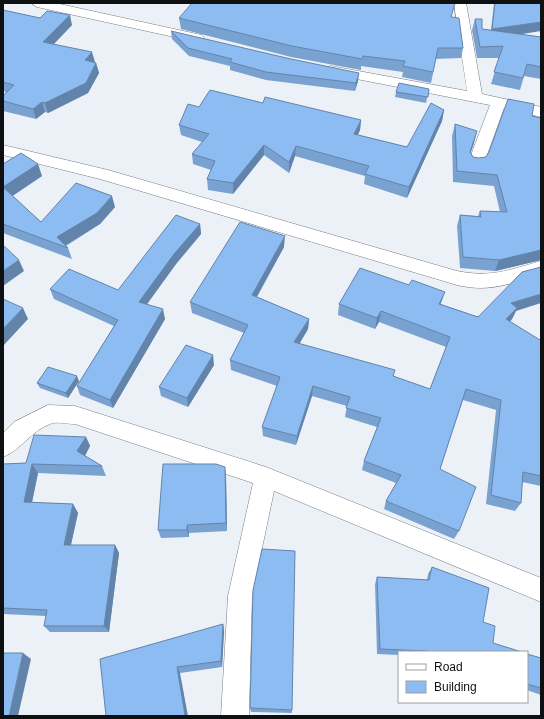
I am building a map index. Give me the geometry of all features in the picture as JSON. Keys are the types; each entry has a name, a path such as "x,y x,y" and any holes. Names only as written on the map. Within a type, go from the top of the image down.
{"street":[{"path":"37,3 209,41"},
{"path":"460,3 475,97"},
{"path":"318,68 475,97 541,112"},
{"path":"476,163 498,102"},
{"path":"3,150 109,176 475,282 488,282 541,268"},
{"path":"3,447 22,429 48,414 75,415 266,478 541,590"},
{"path":"235,716 240,596 266,478"}],"building":[{"path":"192,3 455,3 451,17 459,18 463,48 438,48 433,72 403,66 405,61 363,56 362,59 292,46 179,18"},
{"path":"495,3 541,3 541,22 492,29"},
{"path":"3,10 40,18 47,11 70,15 43,42 92,52 85,60 96,63 86,83 45,103 42,102 33,109 3,101 3,96 14,85 3,82"},
{"path":"475,19 482,19 482,29 541,37 541,67 527,64 523,78 494,72 503,46 480,47"},
{"path":"171,31 359,73 356,83 266,72 230,62 232,59 188,48"},
{"path":"399,83 429,89 428,97 396,92"},
{"path":"210,90 263,103 265,97 361,120 354,134 407,147 431,103 444,110 409,187 365,174 369,166 296,146 289,162 264,145 233,183 207,179 215,161 192,154 209,134 179,125 188,104 199,107"},
{"path":"508,99 534,104 532,116 541,118 541,250 499,260 463,257 460,215 481,217 480,211 507,212 497,175 457,171 455,124 477,131 470,152 473,157 486,157"},
{"path":"21,153 38,164 3,187 3,164"},
{"path":"76,183 112,196 97,213 57,237 68,248 3,224 3,187 41,222"},
{"path":"176,215 200,224 174,254 139,302 163,309 110,400 77,386 118,320 50,289 69,269 118,290"},
{"path":"240,222 285,236 252,295 309,319 294,342 395,370 393,376 430,389 450,337 381,311 377,318 339,304 360,268 409,285 412,280 445,292 439,304 478,317 522,272 541,267 541,294 511,303 517,308 506,319 540,340 541,339 541,476 523,472 521,503 491,495 501,400 466,389 440,469 476,487 459,531 386,501 401,475 364,461 381,418 346,408 350,397 313,386 297,436 262,427 280,377 230,360 248,325 190,302"},
{"path":"3,245 19,260 3,271"},
{"path":"3,299 23,308 3,329"},
{"path":"186,345 213,355 187,398 159,387"},
{"path":"48,367 77,376 66,393 37,383"},
{"path":"34,435 86,437 77,451 102,466 32,464 24,502 73,504 64,545 115,545 104,626 44,626 47,610 3,608 3,464 26,463"},
{"path":"163,464 216,464 225,467 226,523 187,525 187,530 158,530"},
{"path":"262,549 295,551 292,710 250,708 253,590"},
{"path":"432,567 489,588 483,622 495,626 493,643 519,651 426,651 380,649 377,577 429,580"},
{"path":"223,624 221,661 177,667 185,715 106,716 100,659"},
{"path":"3,653 23,653 9,716 3,716"},
{"path":"528,654 541,658 541,688 528,684"}]}
